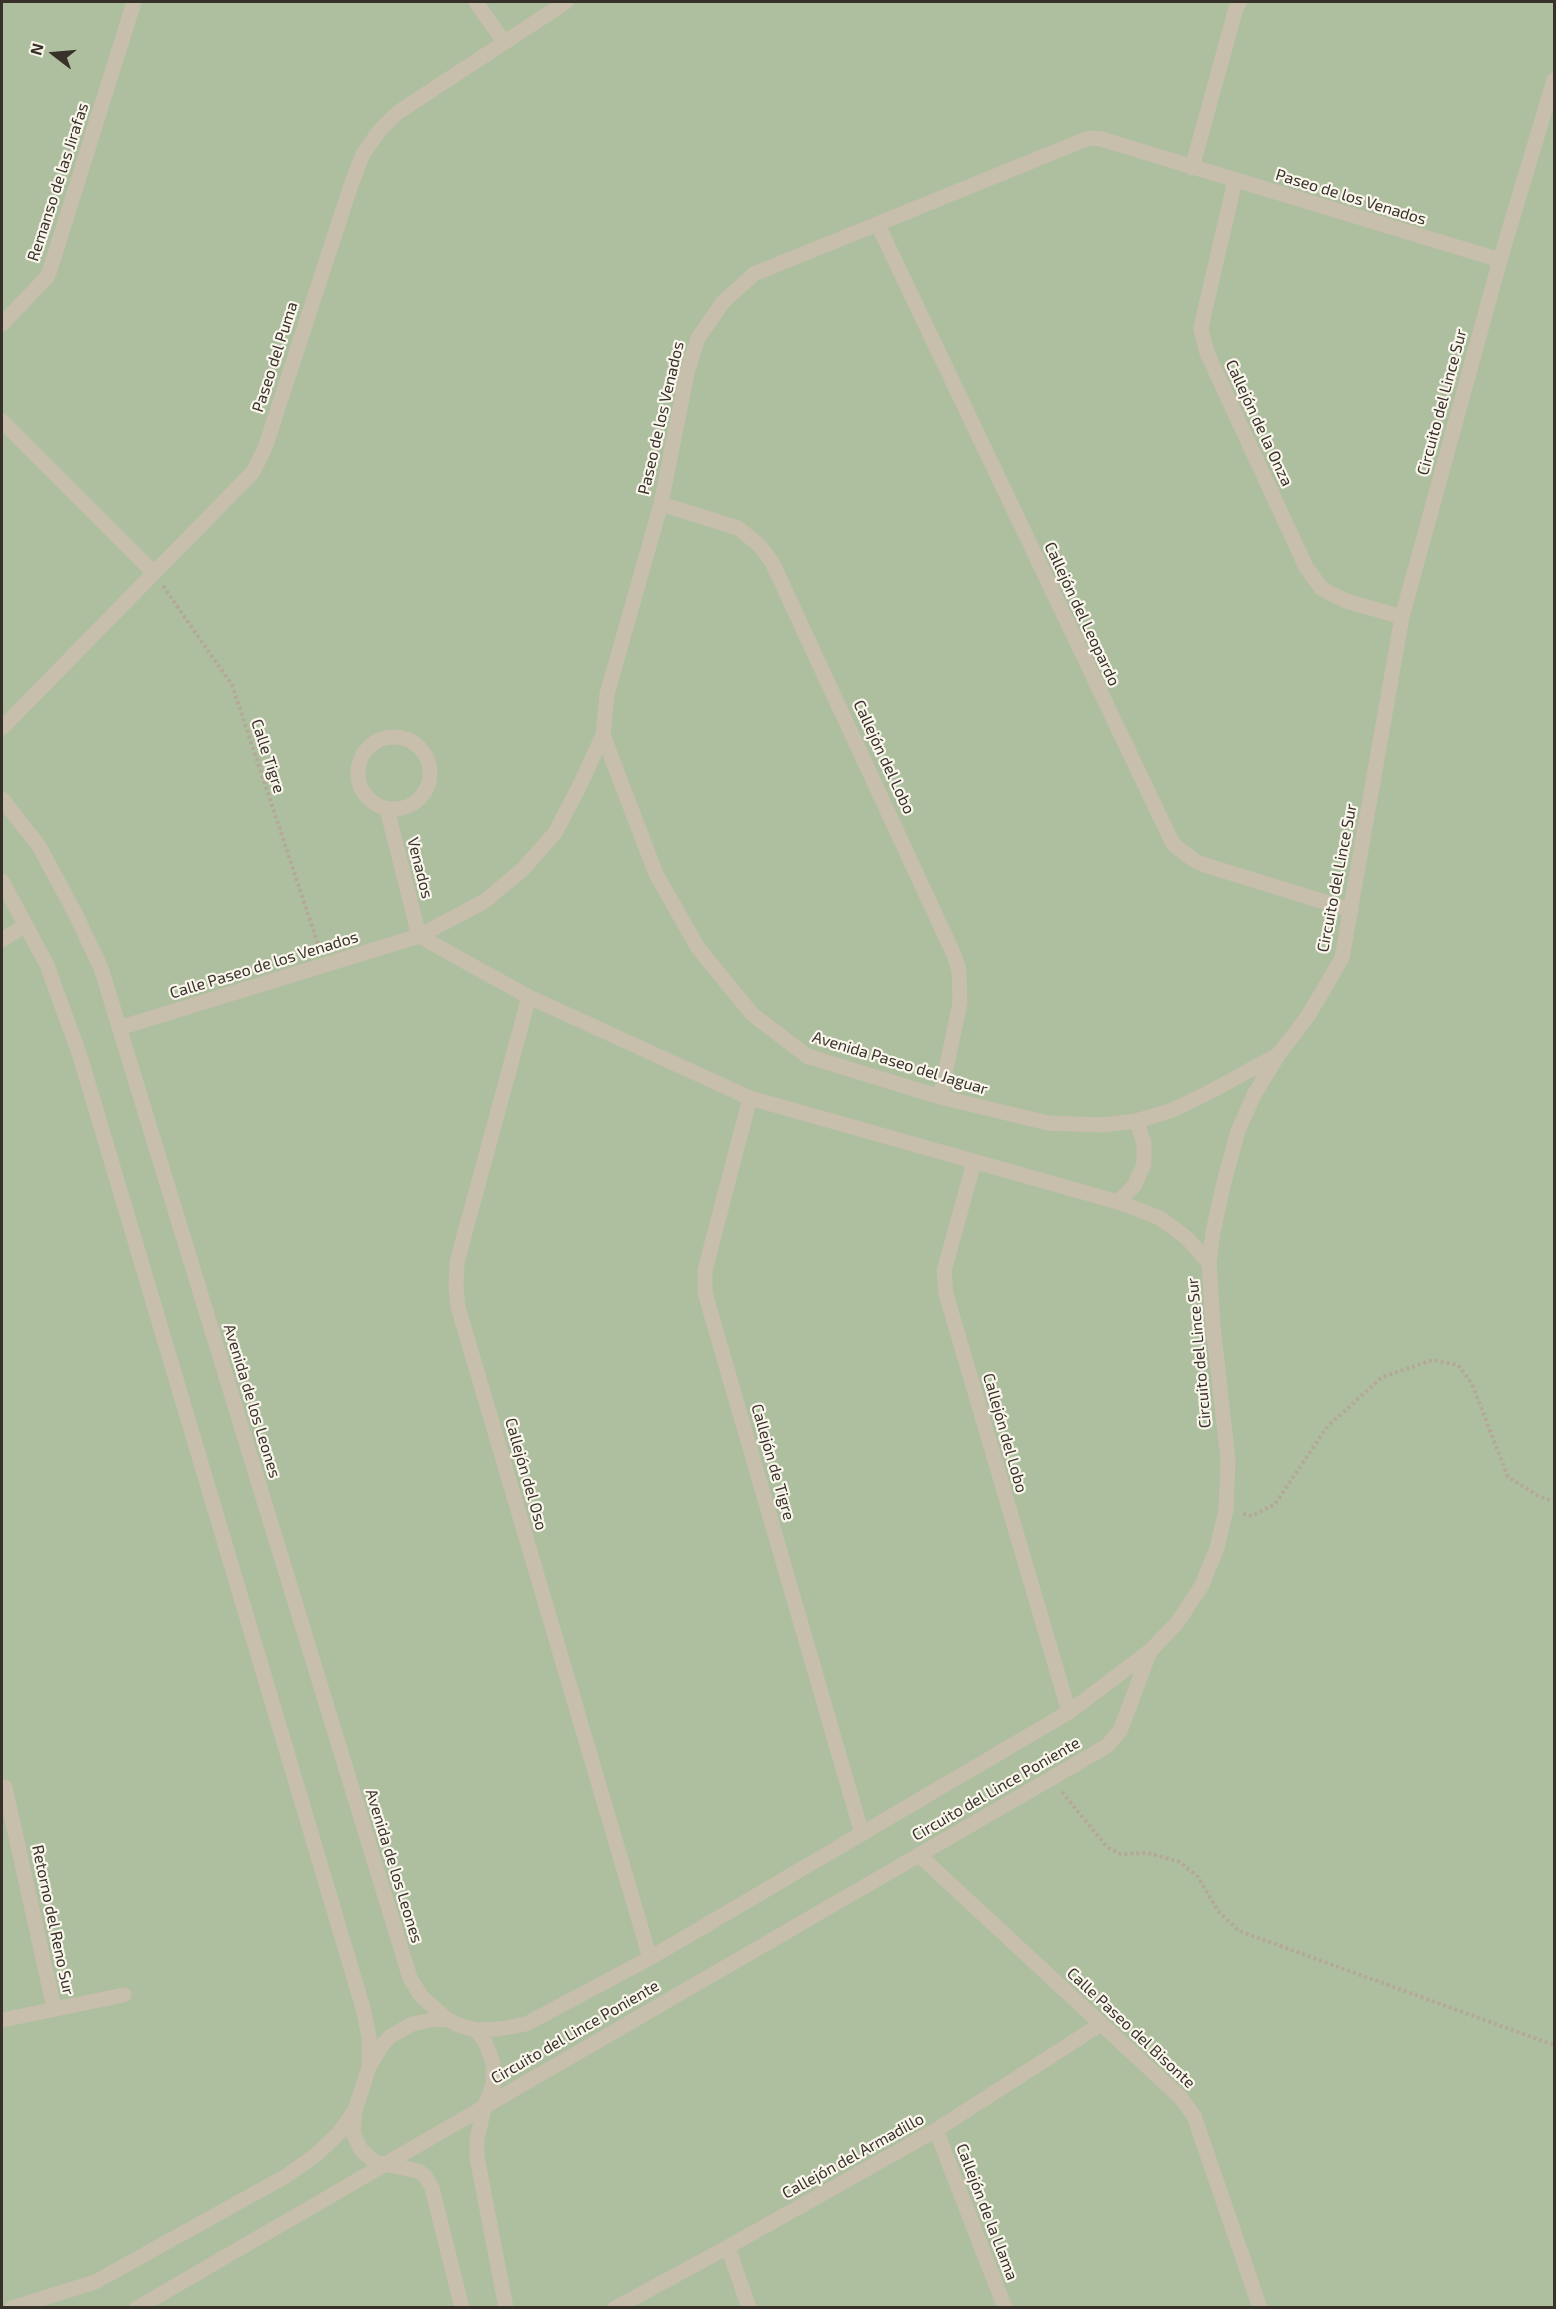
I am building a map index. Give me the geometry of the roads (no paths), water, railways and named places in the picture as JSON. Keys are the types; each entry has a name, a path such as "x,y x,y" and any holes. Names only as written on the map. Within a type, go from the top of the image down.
{"street":[{"name":"Remanso de las Jirafas","path":"2,324 47,277 50,270 134,2"},
{"path":"476,2 504,42"},
{"name":"Paseo del Puma","path":"2,728 253,472 259,461 352,182 363,154 379,130 397,113 566,2"},
{"path":"1192,168 1236,8 1240,2"},
{"name":"Circuito del Lince Sur","path":"1150,1651 1177,1623 1202,1585 1217,1548 1226,1509 1228,1460 1213,1326 1209,1263 1213,1232 1238,1131 1279,1053 1308,1016 1342,958 1402,617 1500,260 1554,80"},
{"name":"Paseo de los Venados","path":"418,936 485,901 523,869 555,833 580,785 603,735 607,694 660,504 687,373 698,338 706,324 728,297 754,274 878,225 1074,142 1089,138 1500,260"},
{"name":"Callejón de la Onza","path":"1235,181 1204,314 1202,329 1207,353 1306,567 1322,589 1346,601 1402,617"},
{"name":"Callejón del Leopardo","path":"878,225 1173,844 1189,858 1208,866 1351,910"},
{"path":"2,421 154,573"},
{"name":"Callejón del Lobo","path":"660,504 738,528 759,545 772,562 956,957 959,970 960,1003 940,1097"},
{"name":"Avenida Paseo del Jaguar","path":"603,735 656,874 698,948 752,1014 807,1056 940,1097 1048,1123 1102,1125 1136,1121 1170,1111 1206,1094 1279,1053"},
{"path":"390,737 401,737 419,747 425,755 430,775 429,785 417,802 408,807 387,809 369,800 363,792 359,782 360,762 364,752 372,745 390,737"},
{"name":"Avenida de los Leones","path":"2,800 39,846 75,913 100,968 410,1978 420,1996 448,2020"},
{"name":"Venados","path":"387,809 418,936"},
{"path":"2,881 8,906 26,925 47,965 84,1068 363,2008 369,2037 369,2067"},
{"path":"2,940 26,925"},
{"path":"418,936 529,997 750,1098 1118,1202 1160,1218 1188,1239 1209,1263"},
{"name":"Calle Paseo de los Venados","path":"119,1028 418,936"},
{"name":"Callejón del Oso","path":"529,997 457,1262 458,1307 650,1958"},
{"name":"Callejón de Tigre","path":"750,1098 705,1270 705,1293 862,1834"},
{"path":"1118,1202 1134,1186 1144,1164 1144,1142 1136,1121"},
{"name":"Callejón del Lobo","path":"974,1162 944,1271 946,1294 1069,1712"},
{"name":"Circuito del Lince Poniente","path":"476,2030 526,2024 650,1958 1069,1712 1150,1651"},
{"name":"Circuito del Lince Poniente","path":"137,2307 1107,1746 1120,1731 1150,1651"},
{"name":"Retorno del Reno Sur","path":"2,2020 54,2008 5,1787"},
{"name":"Calle Paseo del Bisonte","path":"919,1855 1181,2098 1194,2115 1260,2307"},
{"path":"54,2008 124,1995"},
{"path":"462,2307 432,2188 426,2177 418,2172 383,2165 368,2157 356,2143 353,2133 355,2110 369,2067 382,2045 401,2029 424,2021 448,2020 476,2030 490,2050 493,2062 493,2085 485,2105 477,2138 477,2157 506,2307"},
{"name":"Callejón del Armadillo","path":"615,2307 728,2247 936,2130 1101,2024"},
{"path":"12,2307 95,2282 286,2176 317,2154 338,2134 355,2110"},
{"name":"Callejón de la Llama","path":"936,2130 1005,2307"},
{"path":"728,2247 749,2307"}]}
